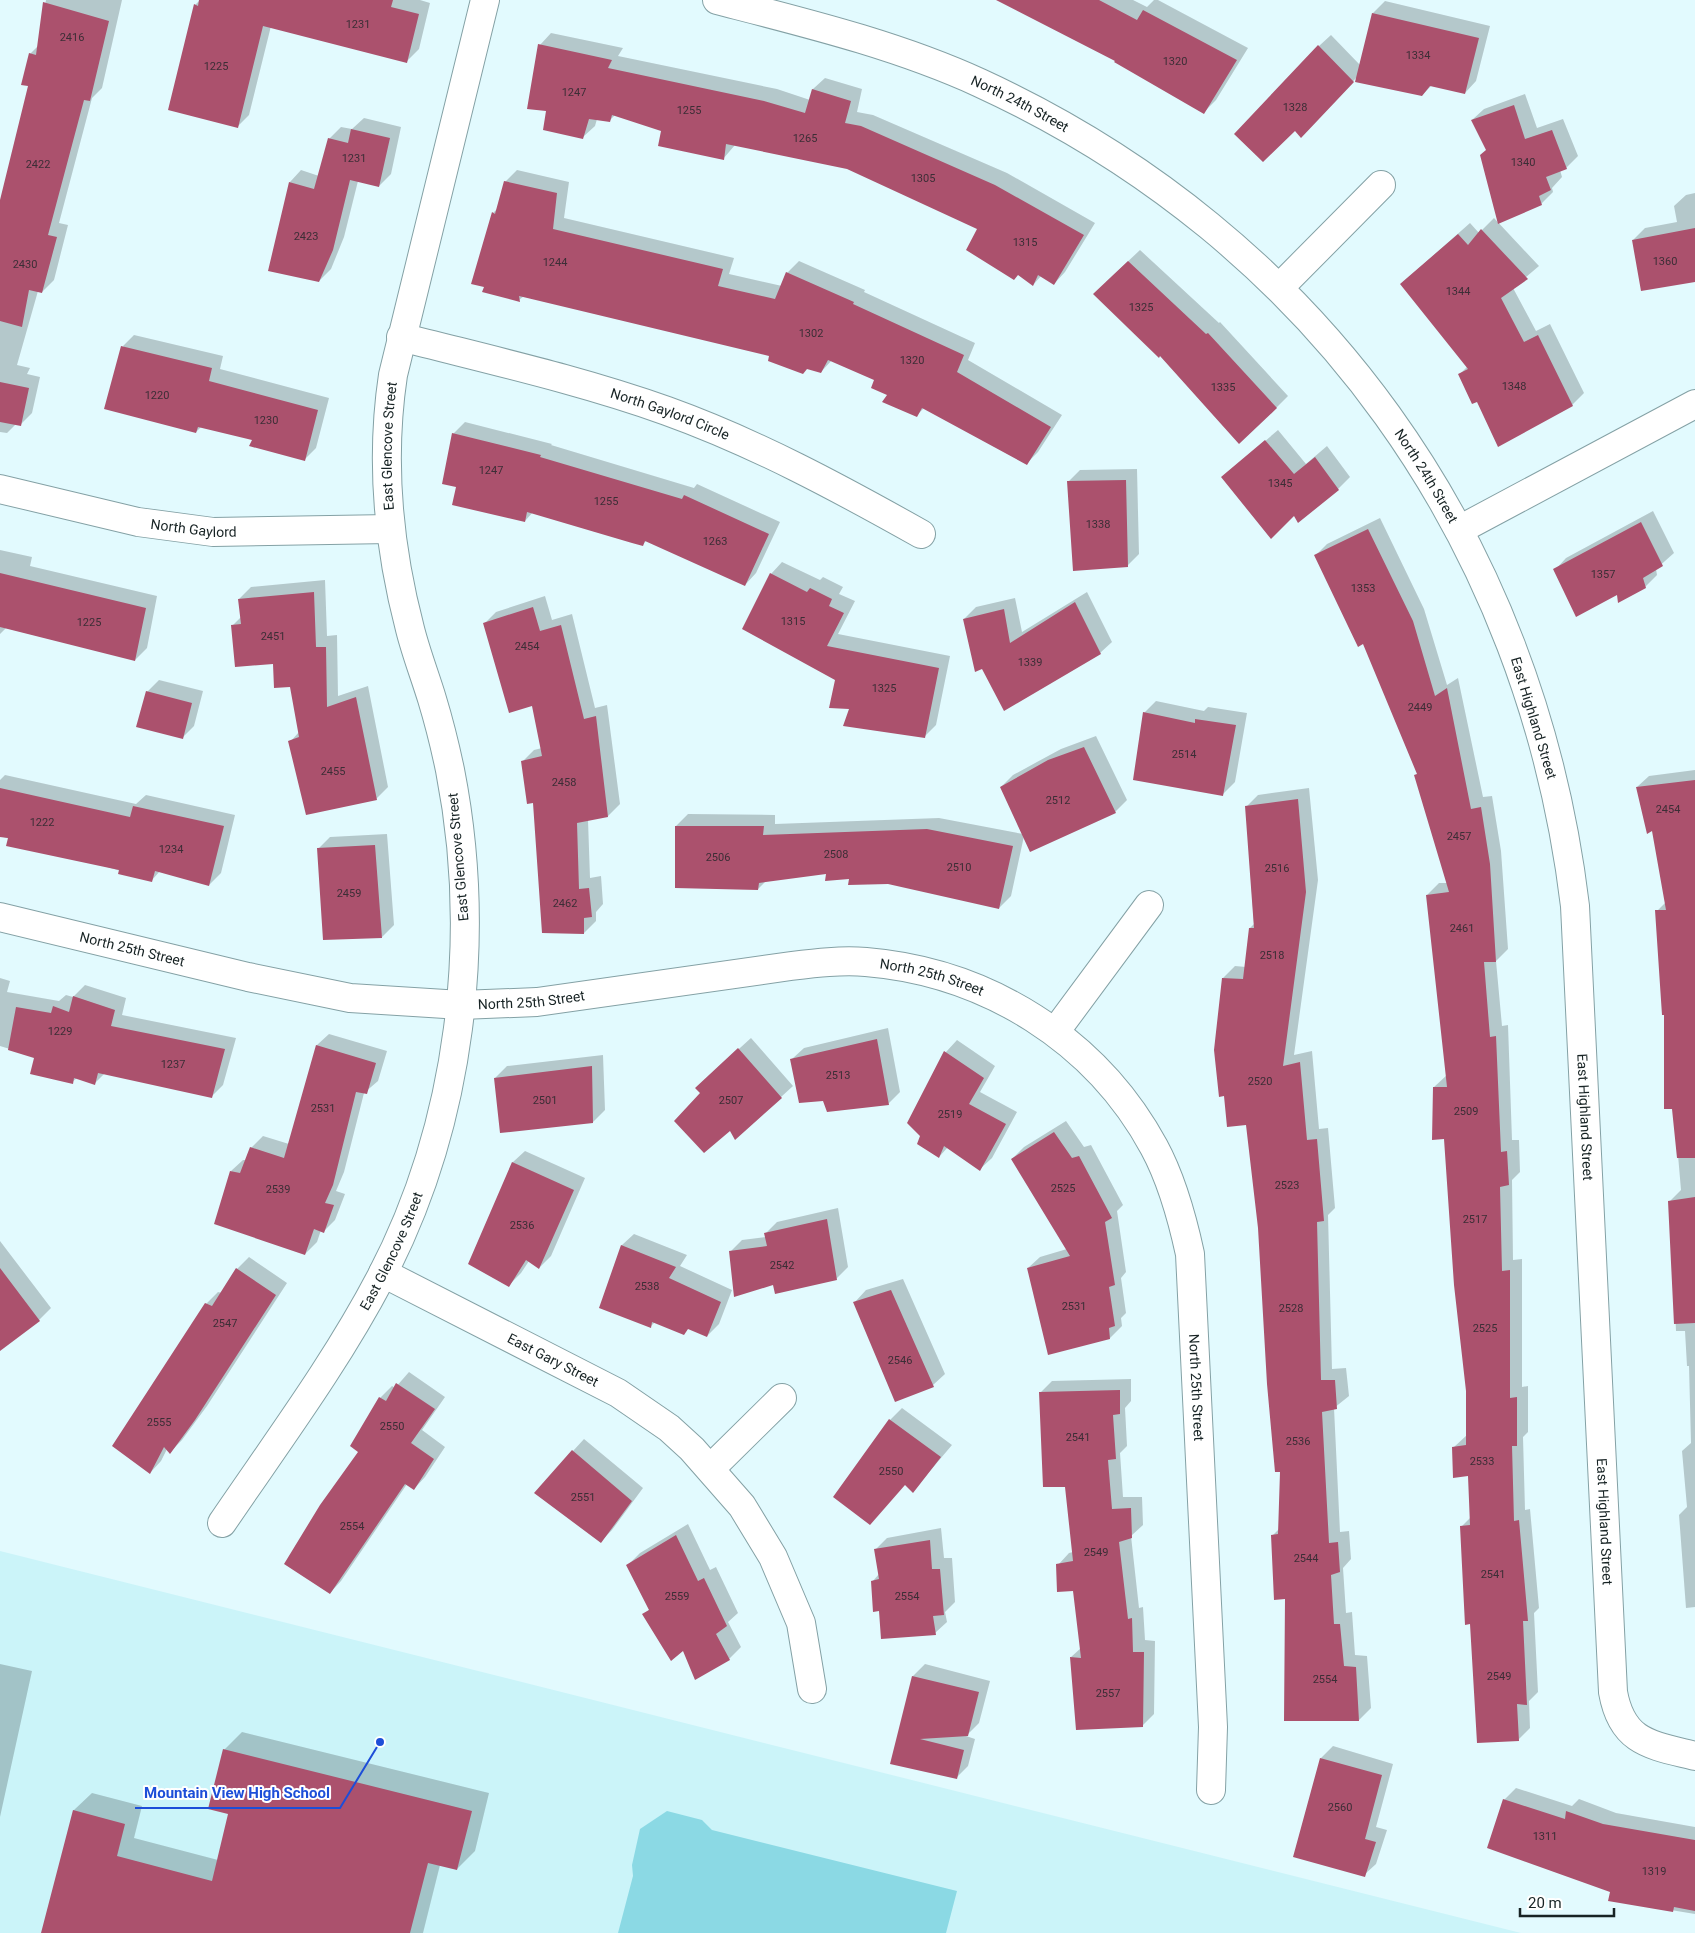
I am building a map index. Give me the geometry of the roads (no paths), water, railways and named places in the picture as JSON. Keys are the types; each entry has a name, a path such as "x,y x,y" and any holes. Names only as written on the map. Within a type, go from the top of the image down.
{"street":[{"name":"East Glencove Street","path":"222,1523 338,1353 383,1274 417,1192 433,1145 449,1076 461,1005 465,925 456,810 442,734 410,632 390,529 386,486 387,413 401,337 484,0"},
{"name":"North 24th Street","path":"717,0 822,28 913,57 977,81 1032,107 1091,141 1184,205 1280,287 1335,347 1372,395 1426,473 1459,530 1695,404"},
{"path":"1280,287 1381,185"},
{"name":"North Gaylord Circle","path":"401,337 573,381 668,411 794,465 921,534"},
{"name":"North Gaylord","path":"0,489 138,522 213,532 390,529"},
{"name":"East Highland Street","path":"1459,530 1484,579 1529,694 1553,778 1571,867 1576,916 1611,1675 1616,1709 1622,1724 1634,1735 1648,1742 1695,1756"},
{"path":"1055,1032 1149,905"},
{"name":"North 25th Street","path":"0,917 318,993 387,1002 499,1005 576,998 826,961 866,962 906,967 946,977 1023,1009 1055,1032 1105,1077 1135,1114 1155,1148 1183,1218 1190,1254 1212,1717 1211,1790"},
{"name":"East Gary Street","path":"383,1274 618,1393 669,1428 711,1468 758,1529 788,1588 801,1623 812,1689"},
{"path":"711,1468 782,1398"}],"place":[{"name":"Mountain View High School","path":"380,1742"}]}
